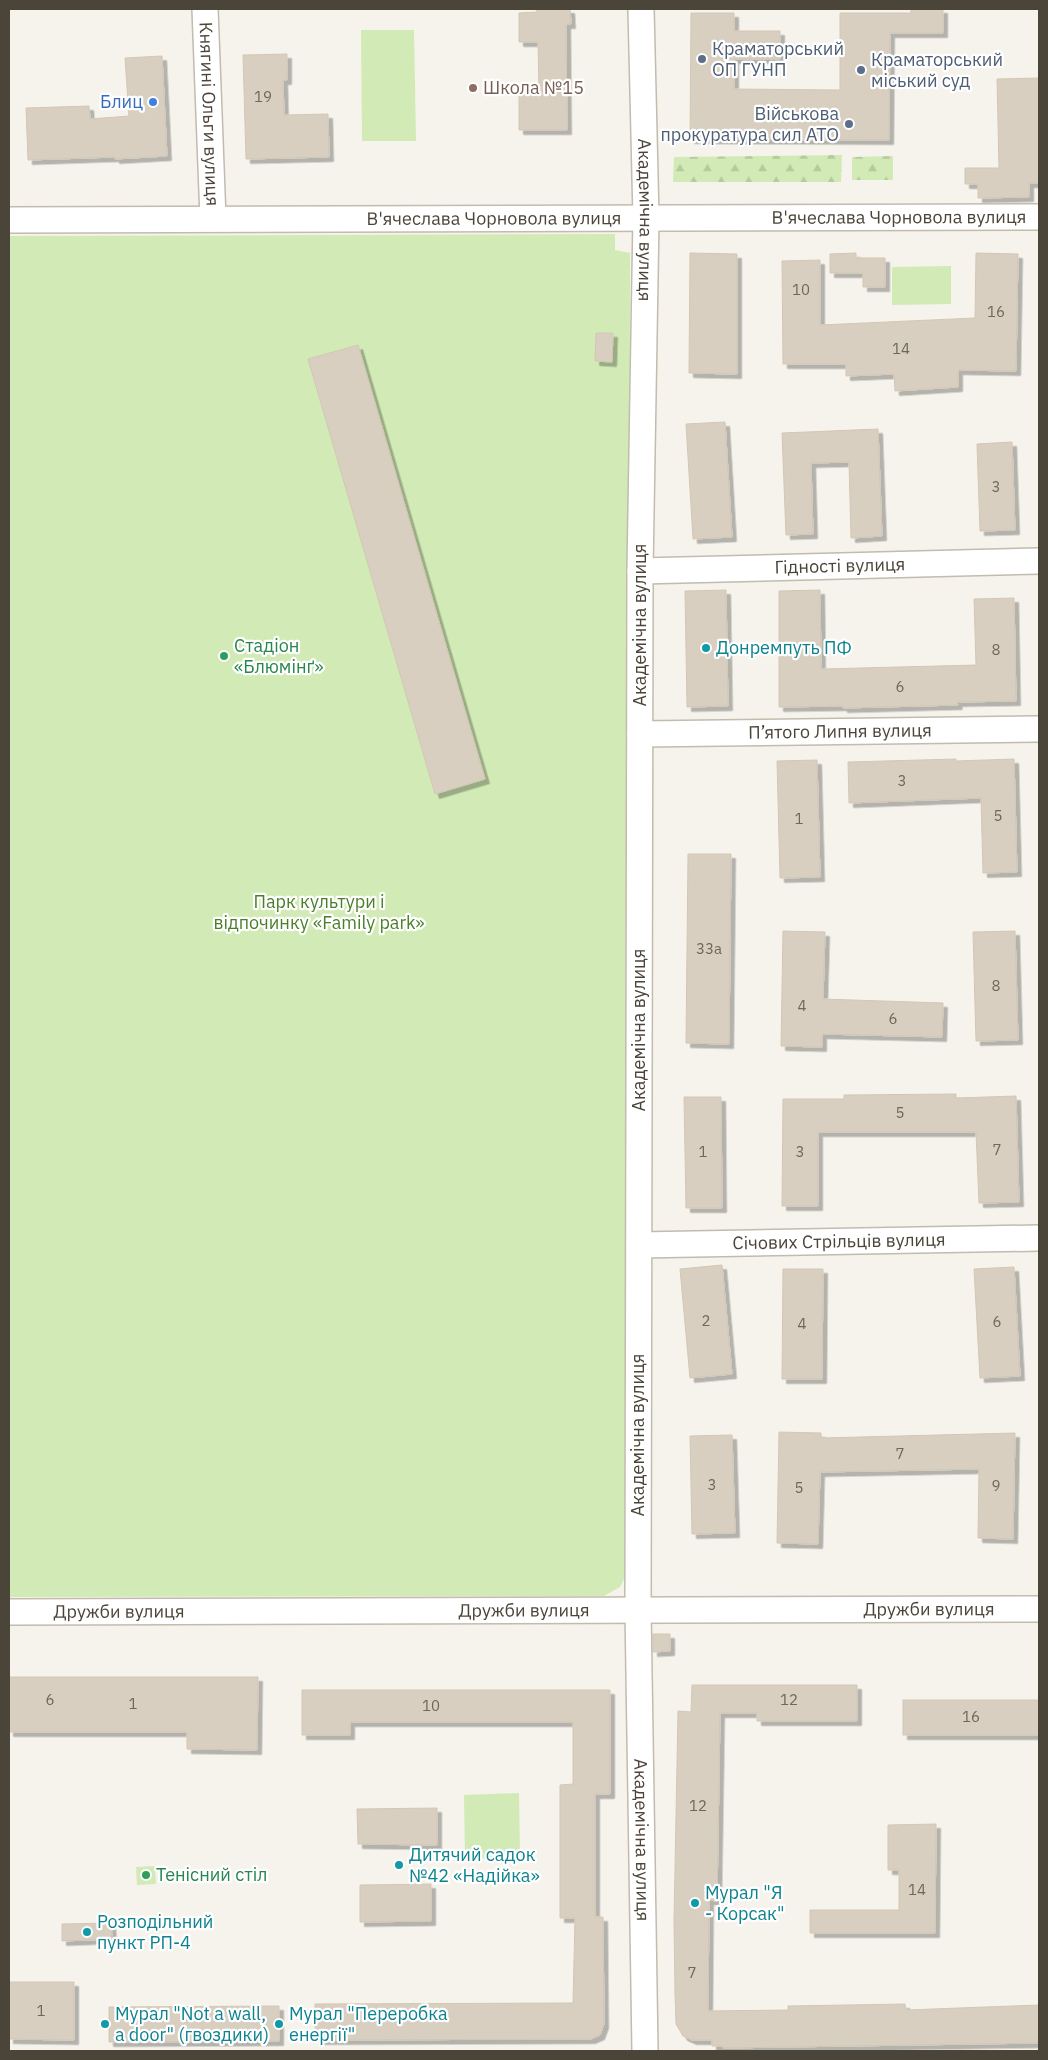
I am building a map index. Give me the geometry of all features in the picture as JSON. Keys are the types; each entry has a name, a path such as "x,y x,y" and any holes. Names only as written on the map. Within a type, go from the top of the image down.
{"street":[{"name":"Княгині Ольги вулиця","path":"205,9 213,220"},
{"name":"Академічна вулиця","path":"641,9 646,218 640,571 638,1610 645,2051"},
{"name":"В'ячеслава Чорновола вулиця","path":"9,220 1039,217"},
{"name":"Гідності вулиця","path":"640,571 1039,562"},
{"name":"П’ятого Липня вулиця","path":"640,734 1039,729"},
{"name":"Січових Стрільців вулиця","path":"639,1245 1039,1238"},
{"name":"Дружби вулиця","path":"9,1612 1039,1609"}],"green space":[{"path":"361,30 414,30 416,141 362,141"},
{"path":"842,155 841,182 673,182 674,157"},
{"path":"893,156 893,180 852,180 852,157"},
{"name":"Парк культури і відпочинку «Family park»","path":"615,234 615,250 630,253 628,1571 620,1587 604,1596 9,1597 9,236"},
{"path":"951,266 951,304 892,305 892,267"},
{"path":"519,1793 520,1857 465,1859 464,1795"},
{"name":"Тенісний стіл","path":"155,1866 156,1884 137,1885 136,1867"}],"building":[{"path":"537,9 570,9 571,24 566,24 567,130 519,130 519,93 539,93 538,42 519,42 519,13 537,12"},
{"path":"911,9 943,9 943,33 890,33 889,140 690,139 691,13 734,13 734,31 780,31 780,59 734,59 734,89 840,90 840,13 911,13"},
{"path":"287,54 287,80 283,80 284,115 328,114 329,157 246,159 243,55"},
{"path":"162,56 167,156 115,159 115,157 28,160 26,108 89,106 90,119 129,116 125,58"},
{"path":"1039,78 1039,183 1029,183 1029,197 978,198 978,184 965,184 965,168 999,168 997,79"},
{"path":"690,253 737,254 737,374 689,373"},
{"path":"856,253 856,258 885,258 885,287 863,287 863,273 830,273 830,254"},
{"path":"976,253 1018,254 1016,371 958,370 958,387 895,391 894,374 846,376 846,364 783,364 782,261 820,260 820,325 975,318"},
{"path":"596,333 613,333 612,362 595,361"},
{"path":"358,345 485,779 435,794 308,359"},
{"path":"725,422 732,537 693,539 686,424"},
{"path":"878,429 882,536 851,538 849,462 811,463 813,534 786,535 782,433"},
{"path":"1012,442 1015,530 980,531 977,444"},
{"name":"Донремпуть ПФ","path":"726,590 728,706 687,707 685,591"},
{"path":"820,590 821,669 976,665 974,599 1014,598 1016,701 957,702 958,705 843,708 843,706 779,707 779,591"},
{"path":"956,759 956,761 1014,759 1017,872 983,873 981,798 849,803 848,762"},
{"path":"817,760 820,877 780,878 777,761"},
{"path":"688,854 731,854 729,1044 686,1043"},
{"path":"783,931 825,932 823,999 943,1003 942,1037 822,1034 822,1047 781,1046"},
{"path":"1015,931 1018,1040 976,1041 973,932"},
{"path":"956,1094 956,1098 1016,1096 1019,1202 979,1203 976,1132 818,1132 818,1206 782,1206 783,1099 844,1099 844,1095"},
{"path":"684,1097 721,1097 722,1208 686,1208"},
{"path":"722,1265 732,1374 690,1378 680,1269"},
{"path":"1014,1267 1020,1376 980,1378 974,1269"},
{"path":"783,1269 823,1269 822,1379 782,1379"},
{"path":"779,1432 821,1433 821,1438 1015,1433 1013,1539 978,1538 979,1469 820,1472 818,1544 777,1543"},
{"path":"732,1435 735,1533 692,1534 690,1436"},
{"path":"653,1634 670,1634 670,1651 653,1652"},
{"path":"9,1677 258,1677 257,1750 187,1749 187,1732 9,1732"},
{"path":"692,1685 857,1685 857,1721 757,1721 757,1713 720,1713 717,1901 709,1900 708,2011 788,2010 788,2006 905,2004 906,2010 1039,2005 1039,2043 723,2048 723,2046 712,2046 712,2040 692,2040 683,2036 676,2024 675,1994 674,1921 678,1711 691,1712"},
{"path":"302,1690 610,1690 610,1794 595,1794 595,1917 603,1917 604,2024 600,2035 591,2039 315,2040 315,2004 573,2003 575,1918 560,1918 560,1785 573,1784 573,1722 350,1722 350,1735 302,1735"},
{"path":"903,1700 1039,1700 1039,1735 903,1735"},
{"path":"437,1808 437,1845 358,1844 357,1809"},
{"path":"936,1824 935,1933 810,1933 810,1910 899,1910 899,1870 888,1870 888,1825"},
{"path":"431,1884 431,1921 360,1922 360,1885"},
{"name":"Розподільний пункт РП-4","path":"111,1923 112,1939 62,1941 62,1924"},
{"path":"9,1982 74,1982 74,2040 9,2039"},
{"path":"279,2006 279,2041 109,2042 109,2007"}],"place":[{"name":"Краматорський ОП ГУНП","path":"702,59"},
{"name":"Краматорський міський суд","path":"861,70"},
{"name":"Школа №15","path":"473,88"},
{"name":"Блиц","path":"153,102"},
{"name":"Військова прокуратура сил АТО","path":"849,124"},
{"name":"Донремпуть ПФ","path":"706,648"},
{"name":"Стадіон «Блюмінґ»","path":"224,656"},
{"name":"Дитячий садок №42 «Надійка»","path":"399,1865"},
{"name":"Тенісний стіл","path":"146,1875"},
{"name":"Мурал \"Я - Корсак\"","path":"695,1903"},
{"name":"Розподільний пункт РП-4","path":"87,1932"},
{"name":"Мурал \"Not a wall, a door\" (гвоздики)","path":"105,2024"},
{"name":"Мурал \"Переробка енергії\"","path":"279,2024"}]}
